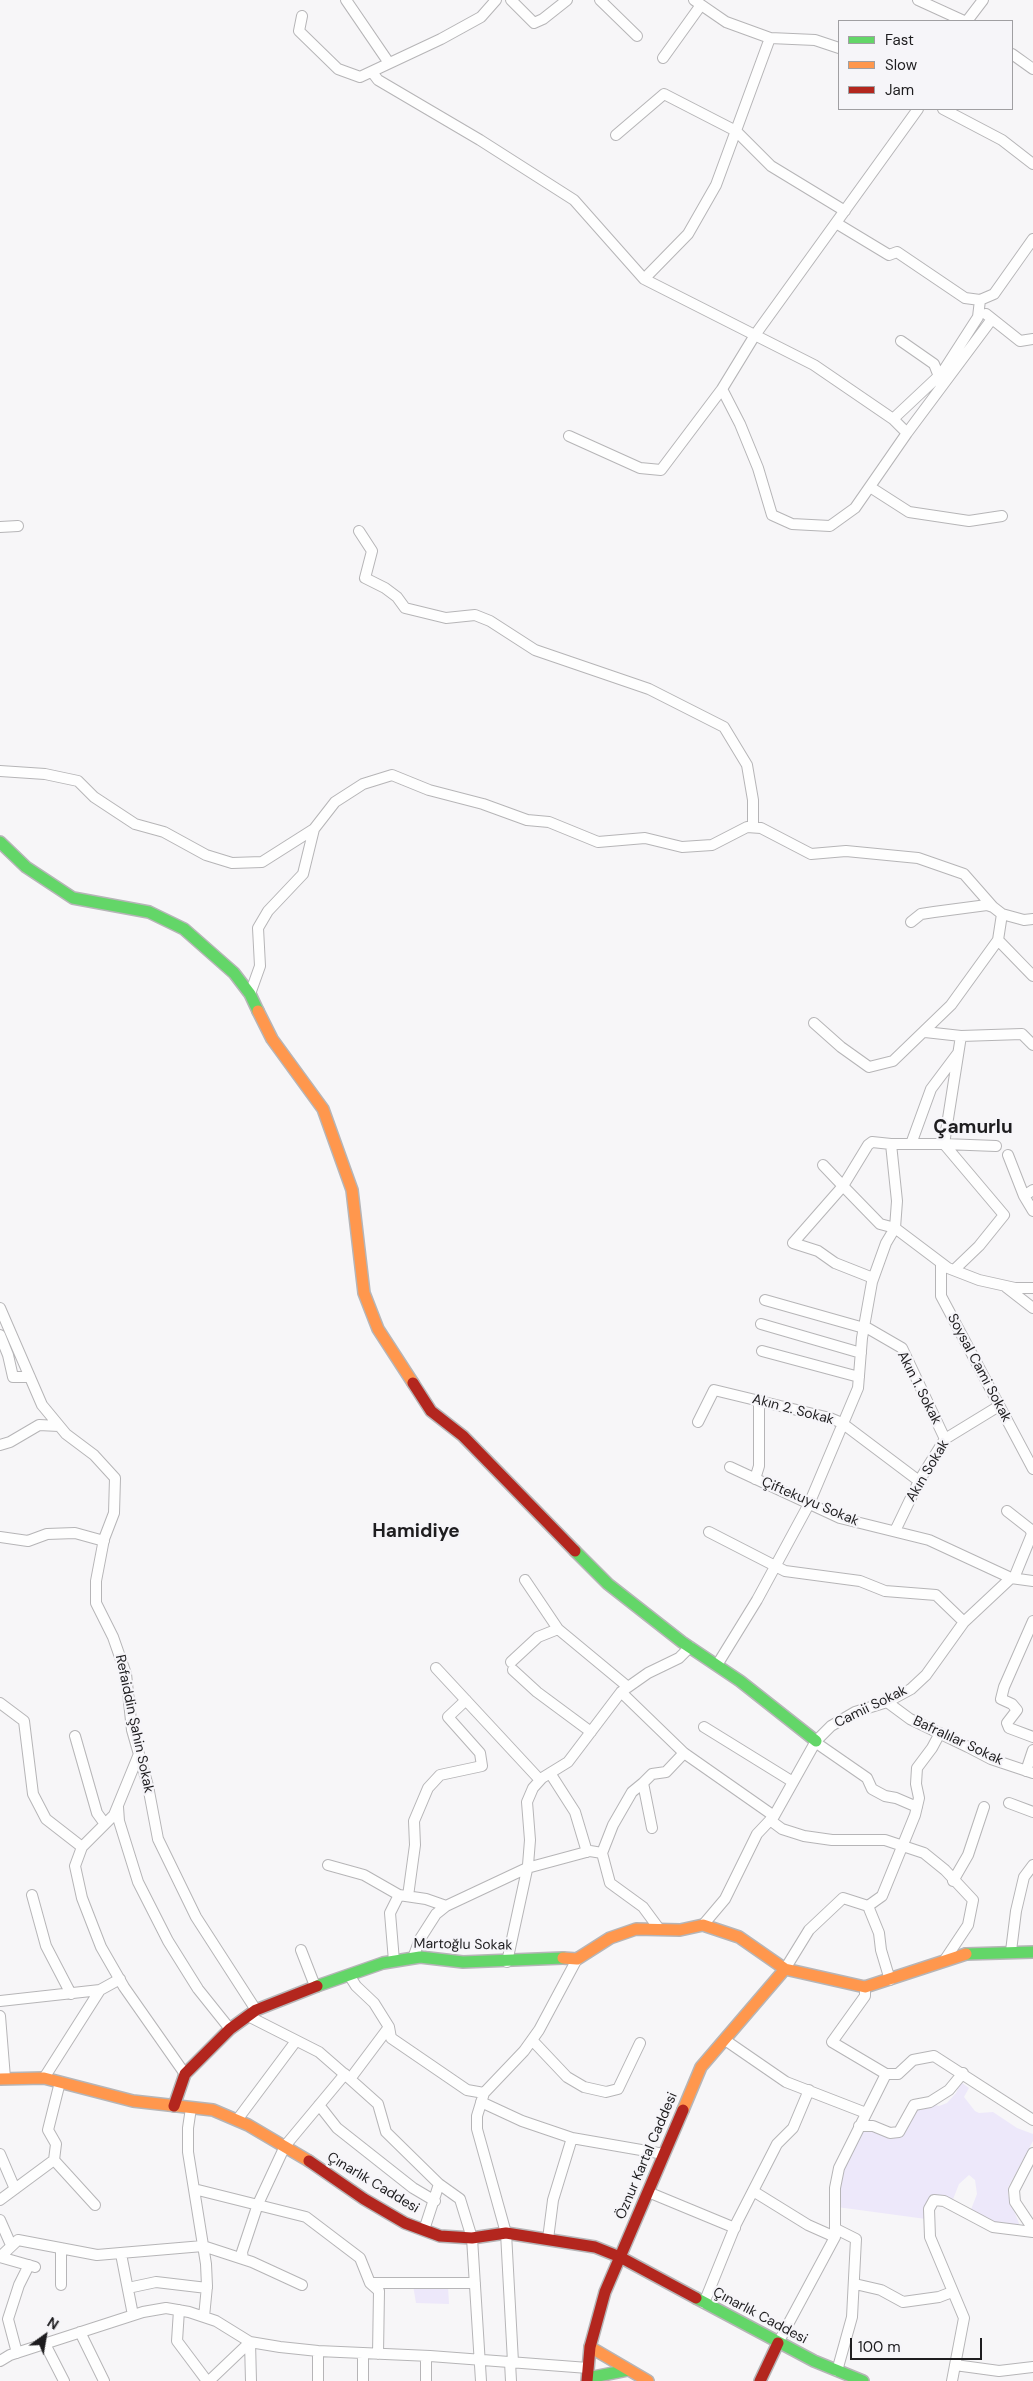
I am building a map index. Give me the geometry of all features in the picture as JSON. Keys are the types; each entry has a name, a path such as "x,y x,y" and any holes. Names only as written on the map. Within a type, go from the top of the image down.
{"street":[{"path":"346,0 389,63"},
{"path":"302,16 300,31 338,68 360,77 481,17 496,0"},
{"path":"511,0 534,23 567,0"},
{"path":"600,0 637,36"},
{"path":"918,0 962,20"},
{"path":"968,20 983,0"},
{"path":"663,58 698,2 726,22 770,38 814,40 838,48"},
{"path":"644,279 688,234 716,185 770,38"},
{"path":"1013,55 1033,69"},
{"path":"372,72 378,80 480,140 574,200 644,279 814,365 893,419 907,432"},
{"path":"616,135 664,94 736,131 771,166 845,211"},
{"path":"569,436 640,468 661,470 722,389 756,335 917,110"},
{"path":"945,110 1002,140 1033,164"},
{"path":"836,223 889,255 897,252 965,298 979,304 992,319 1020,341 1033,339"},
{"path":"979,304 994,294 1033,239"},
{"path":"893,419 942,373 978,317 979,304"},
{"path":"722,389 740,424 758,468 772,515 792,524 830,526 855,508 907,432 992,319"},
{"path":"900,341 934,364 939,374 940,387"},
{"path":"870,487 909,512 969,521 1002,516"},
{"path":"0,527 18,526"},
{"path":"360,531 372,550 365,578 385,588 397,597 406,608 446,618 475,615 490,621 534,650 649,689 724,727 747,765 753,800 754,827"},
{"path":"0,771 45,774 78,781 94,797 135,824 164,832 206,855 232,863 262,862 314,829 335,802 364,784 392,774 429,790 482,804 527,820 549,822 598,842 645,838 682,847 712,845 747,827 754,827 761,828 811,854 846,851 918,858 964,874 993,907 1002,914 1024,920 1033,919"},
{"path":"250,994 260,966 258,928 268,911 303,874 314,829"},
{"path":"0,842 26,867 73,898 149,912 184,929 234,973 250,994 272,1039 324,1109 352,1190 364,1293 378,1329 431,1411 463,1436 608,1584 867,1778 872,1789 885,1796 896,1798 917,1807"},
{"path":"911,922 921,914 987,905 993,907"},
{"path":"814,1023 841,1047 869,1067 893,1061 951,1005 998,940 1002,914"},
{"path":"998,940 1033,976"},
{"path":"924,1032 961,1036 1022,1034 1033,1045"},
{"path":"954,1270 979,1246 1004,1215 944,1144 961,1036"},
{"path":"911,1144 931,1089 958,1052"},
{"path":"873,1278 836,1263 818,1251 793,1243 843,1186 868,1145 872,1142 996,1146"},
{"path":"717,1665 809,1504 858,1388 864,1327 873,1278 886,1243 895,1228 897,1201 891,1144"},
{"path":"1008,1155 1024,1196 1033,1211"},
{"path":"823,1165 880,1224 895,1228 942,1263 979,1280 1016,1288 1033,1288"},
{"path":"1024,1196 1033,1190"},
{"name":"Soysal Cami Sokak","path":"942,1263 941,1296 1033,1469"},
{"path":"1004,1286 1033,1308"},
{"name":"Akın 1. Sokak","path":"765,1300 864,1327 902,1348 945,1439"},
{"name":"Refaiddin Şahin Sokak","path":"0,1308 42,1405 66,1434 94,1455 115,1478 114,1513 104,1541 96,1581 96,1604 113,1637 126,1674 132,1730 158,1839 196,1917 252,2013"},
{"path":"761,1324 861,1354"},
{"path":"0,1335 8,1355 13,1377 30,1377"},
{"path":"762,1351 859,1377"},
{"name":"Akın 2. Sokak","path":"698,1422 714,1390 830,1418 842,1423 919,1481"},
{"path":"756,1479 759,1466 759,1401"},
{"name":"Akın Sokak","path":"895,1531 919,1481 945,1439 999,1406"},
{"path":"0,1445 10,1442 39,1425 59,1426"},
{"name":"Çiftekuyu Sokak","path":"730,1467 809,1504 853,1522 929,1540 1012,1578 1033,1581"},
{"path":"1007,1512 1030,1529 1032,1534 1012,1578"},
{"path":"709,1532 785,1571 860,1581 885,1591 936,1595 964,1622"},
{"path":"0,1537 28,1541 47,1534 75,1533 104,1541"},
{"name":"Camii Sokak","path":"703,1926 725,1899 756,1834 772,1818 816,1741 831,1726 855,1712 888,1702 911,1689 926,1675 964,1622 1012,1578"},
{"path":"525,1580 542,1608 558,1629 624,1690 684,1753 772,1818 782,1829 804,1836 832,1840 885,1840 924,1853 973,1900 968,1925 944,1962"},
{"path":"1033,1621 1004,1687 1001,1699 1012,1704 1017,1710 1008,1722 1009,1728 1033,1737"},
{"path":"558,1629 538,1637 512,1666 537,1692 591,1732"},
{"path":"507,1962 527,1868 530,1840 527,1802 533,1788 540,1780 568,1762 624,1690 648,1673 679,1658 690,1647"},
{"path":"436,1668 540,1780"},
{"path":"394,1961 390,1913 404,1896 415,1845 414,1821 428,1788 440,1775 482,1766 480,1753 448,1717 466,1700"},
{"name":"Bafralılar Sokak","path":"888,1702 910,1719 990,1759 1030,1772"},
{"path":"0,1703 24,1721 33,1794 46,1819 82,1848"},
{"path":"704,1727 793,1782"},
{"path":"868,1906 882,1896 904,1845 919,1798 916,1784 917,1768 932,1748 940,1733"},
{"path":"75,1736 97,1813 105,1824"},
{"path":"1030,1772 1033,1750"},
{"path":"660,1930 643,1907 610,1883 602,1853 613,1825 632,1792 652,1774 666,1772 684,1753"},
{"path":"139,1754 114,1815 82,1848 74,1866 82,1898 101,1947 120,1979 186,2074 174,2106"},
{"path":"550,1773 575,1812 587,1852"},
{"path":"643,1783 652,1828"},
{"path":"1009,1803 1033,1812"},
{"path":"118,1806 119,1821 138,1882 168,1941 198,1989 230,2029"},
{"path":"953,1881 968,1855 984,1807"},
{"path":"413,1958 420,1939 436,1914 446,1906 527,1868 587,1852 602,1853"},
{"path":"328,1865 364,1875 404,1896 426,1899 446,1906"},
{"path":"1011,1951 1016,1911 1024,1877 1033,1865"},
{"path":"32,1895 46,1946 70,1994"},
{"path":"785,1970 809,1930 843,1898 868,1906"},
{"path":"868,1906 878,1933 890,1980"},
{"path":"510,2381 511,2362 506,2233 477,2129 483,2098 532,2040 577,1959 610,1938 636,1929 680,1930 703,1926 739,1937 773,1959 785,1970 865,1987 968,1953 1033,1952"},
{"path":"301,1950 315,1986"},
{"name":"Martoğlu Sokak","path":"186,2074 230,2029 252,2013 315,1986 349,1974 394,1961 413,1958 507,1962 551,1958 577,1959"},
{"name":"Öznur Kartal Caddesi","path":"588,2376 590,2347 605,2292 701,2067 785,1970"},
{"path":"349,1974 356,1986 374,2003 389,2026 391,2038 405,2049 445,2073 467,2090 522,2121 572,2138 664,2154"},
{"path":"0,2001 100,1990 120,1979"},
{"path":"865,1987 865,1996 832,2042 886,2074 898,2074 913,2060 934,2056 1033,2120"},
{"path":"44,2078 100,1990"},
{"path":"252,2013 296,2041 319,2052 347,2076 378,2104 386,2132 439,2184 460,2199 472,2238 481,2381"},
{"path":"0,2016 3,2079"},
{"path":"243,2259 242,2252 258,2204 285,2146 389,2026"},
{"path":"532,2040 566,2077 584,2087 606,2092 618,2089 640,2043"},
{"path":"724,2040 786,2082 866,2112"},
{"path":"237,2120 296,2041"},
{"path":"859,2126 873,2126 890,2133 898,2132 914,2104 930,2102 949,2090 963,2073"},
{"path":"760,2381 836,2233 835,2188 839,2168 886,2074"},
{"name":"Çınarlık Caddesi","path":"3,2079 44,2078 133,2101 213,2110 237,2120 285,2146 364,2198 405,2222 424,2230 440,2236 472,2238 506,2233 595,2247 620,2257 778,2343 863,2381"},
{"path":"0,2200 54,2160 56,2144 48,2130 60,2082"},
{"path":"704,2303 735,2228 753,2191 777,2144 793,2128 809,2090"},
{"path":"319,2105 337,2128 406,2182 435,2201"},
{"path":"191,2108 188,2128 188,2152 203,2246 207,2288 204,2317"},
{"path":"548,2240 552,2200 572,2138"},
{"path":"1033,2153 1014,2190 1015,2202 1033,2230"},
{"path":"0,2154 15,2189"},
{"path":"54,2160 95,2204"},
{"path":"424,2230 439,2184"},
{"path":"194,2189 306,2217 360,2258 370,2283 379,2291 378,2354"},
{"path":"753,2191 808,2225 856,2239 852,2317 837,2371"},
{"path":"648,2192 735,2228"},
{"path":"952,2381 964,2318 930,2237 929,2209 934,2200 944,2201 993,2227 1033,2230"},
{"path":"0,2220 11,2245"},
{"path":"17,2353 8,2319 19,2285 32,2266 0,2257 18,2240 97,2255 203,2246 243,2259 302,2285"},
{"path":"61,2248 61,2285"},
{"path":"121,2254 134,2315"},
{"path":"128,2288 156,2282 207,2288"},
{"path":"370,2283 476,2283"},
{"path":"855,2284 881,2290 903,2302 939,2297 952,2292"},
{"path":"0,2361 17,2353 80,2332 134,2315 166,2308 180,2310 216,2321 250,2342 318,2351 511,2362 588,2376 628,2370"},
{"path":"180,2310 177,2341 208,2381 250,2342"},
{"path":"80,2332 104,2381"},
{"path":"250,2342 251,2381"},
{"path":"45,2344 64,2381"},
{"path":"590,2347 648,2381"},
{"path":"318,2351 318,2381"},
{"path":"363,2353 363,2381"},
{"path":"426,2356 426,2381"},
{"path":"955,2365 999,2372 1033,2367"}],"shaded area":[{"path":"961,2082 969,2088 964,2097 975,2111 979,2113 993,2112 1017,2128 1033,2134 1033,2141 1008,2188 1008,2195 1020,2226 995,2224 970,2212 977,2194 975,2180 969,2175 959,2184 952,2202 936,2195 926,2219 837,2207 843,2169 860,2134 867,2129 899,2137 915,2107 932,2104 939,2106 947,2103 956,2093"},
{"path":"413,2285 448,2286 449,2304 416,2303"}],"traffic: fast":[{"path":"0,842 26,867 73,898 149,912 184,929 234,973 250,994 258,1011"},
{"path":"575,1551 608,1584 682,1642 740,1681 816,1741"},
{"path":"966,1954 1033,1952"},
{"path":"317,1986 383,1963 420,1957 463,1962 563,1958"},
{"path":"696,2298 814,2361 863,2381"},
{"path":"588,2378 628,2370"}],"traffic: slow":[{"path":"258,1011 272,1039 323,1109 352,1190 364,1293 378,1329 413,1383"},
{"path":"563,1958 577,1959 610,1938 636,1929 680,1930 703,1925 739,1937 785,1969 865,1987 966,1954"},
{"path":"683,2110 701,2067 785,1969"},
{"path":"0,2079 44,2078 133,2101 213,2110 248,2125 309,2161"},
{"path":"590,2347 648,2381"}],"traffic: jam":[{"path":"413,1383 431,1411 463,1436 575,1551"},
{"path":"174,2106 185,2074 230,2029 256,2010 317,1986"},
{"path":"587,2381 590,2347 605,2292 683,2110"},
{"path":"309,2161 364,2199 405,2223 440,2236 472,2238 506,2233 595,2247 620,2257 696,2298"},
{"path":"760,2381 778,2343"}],"district":[{"name":"Çamurlu","path":"973,1128"},
{"name":"Hamidiye","path":"416,1532"}]}
